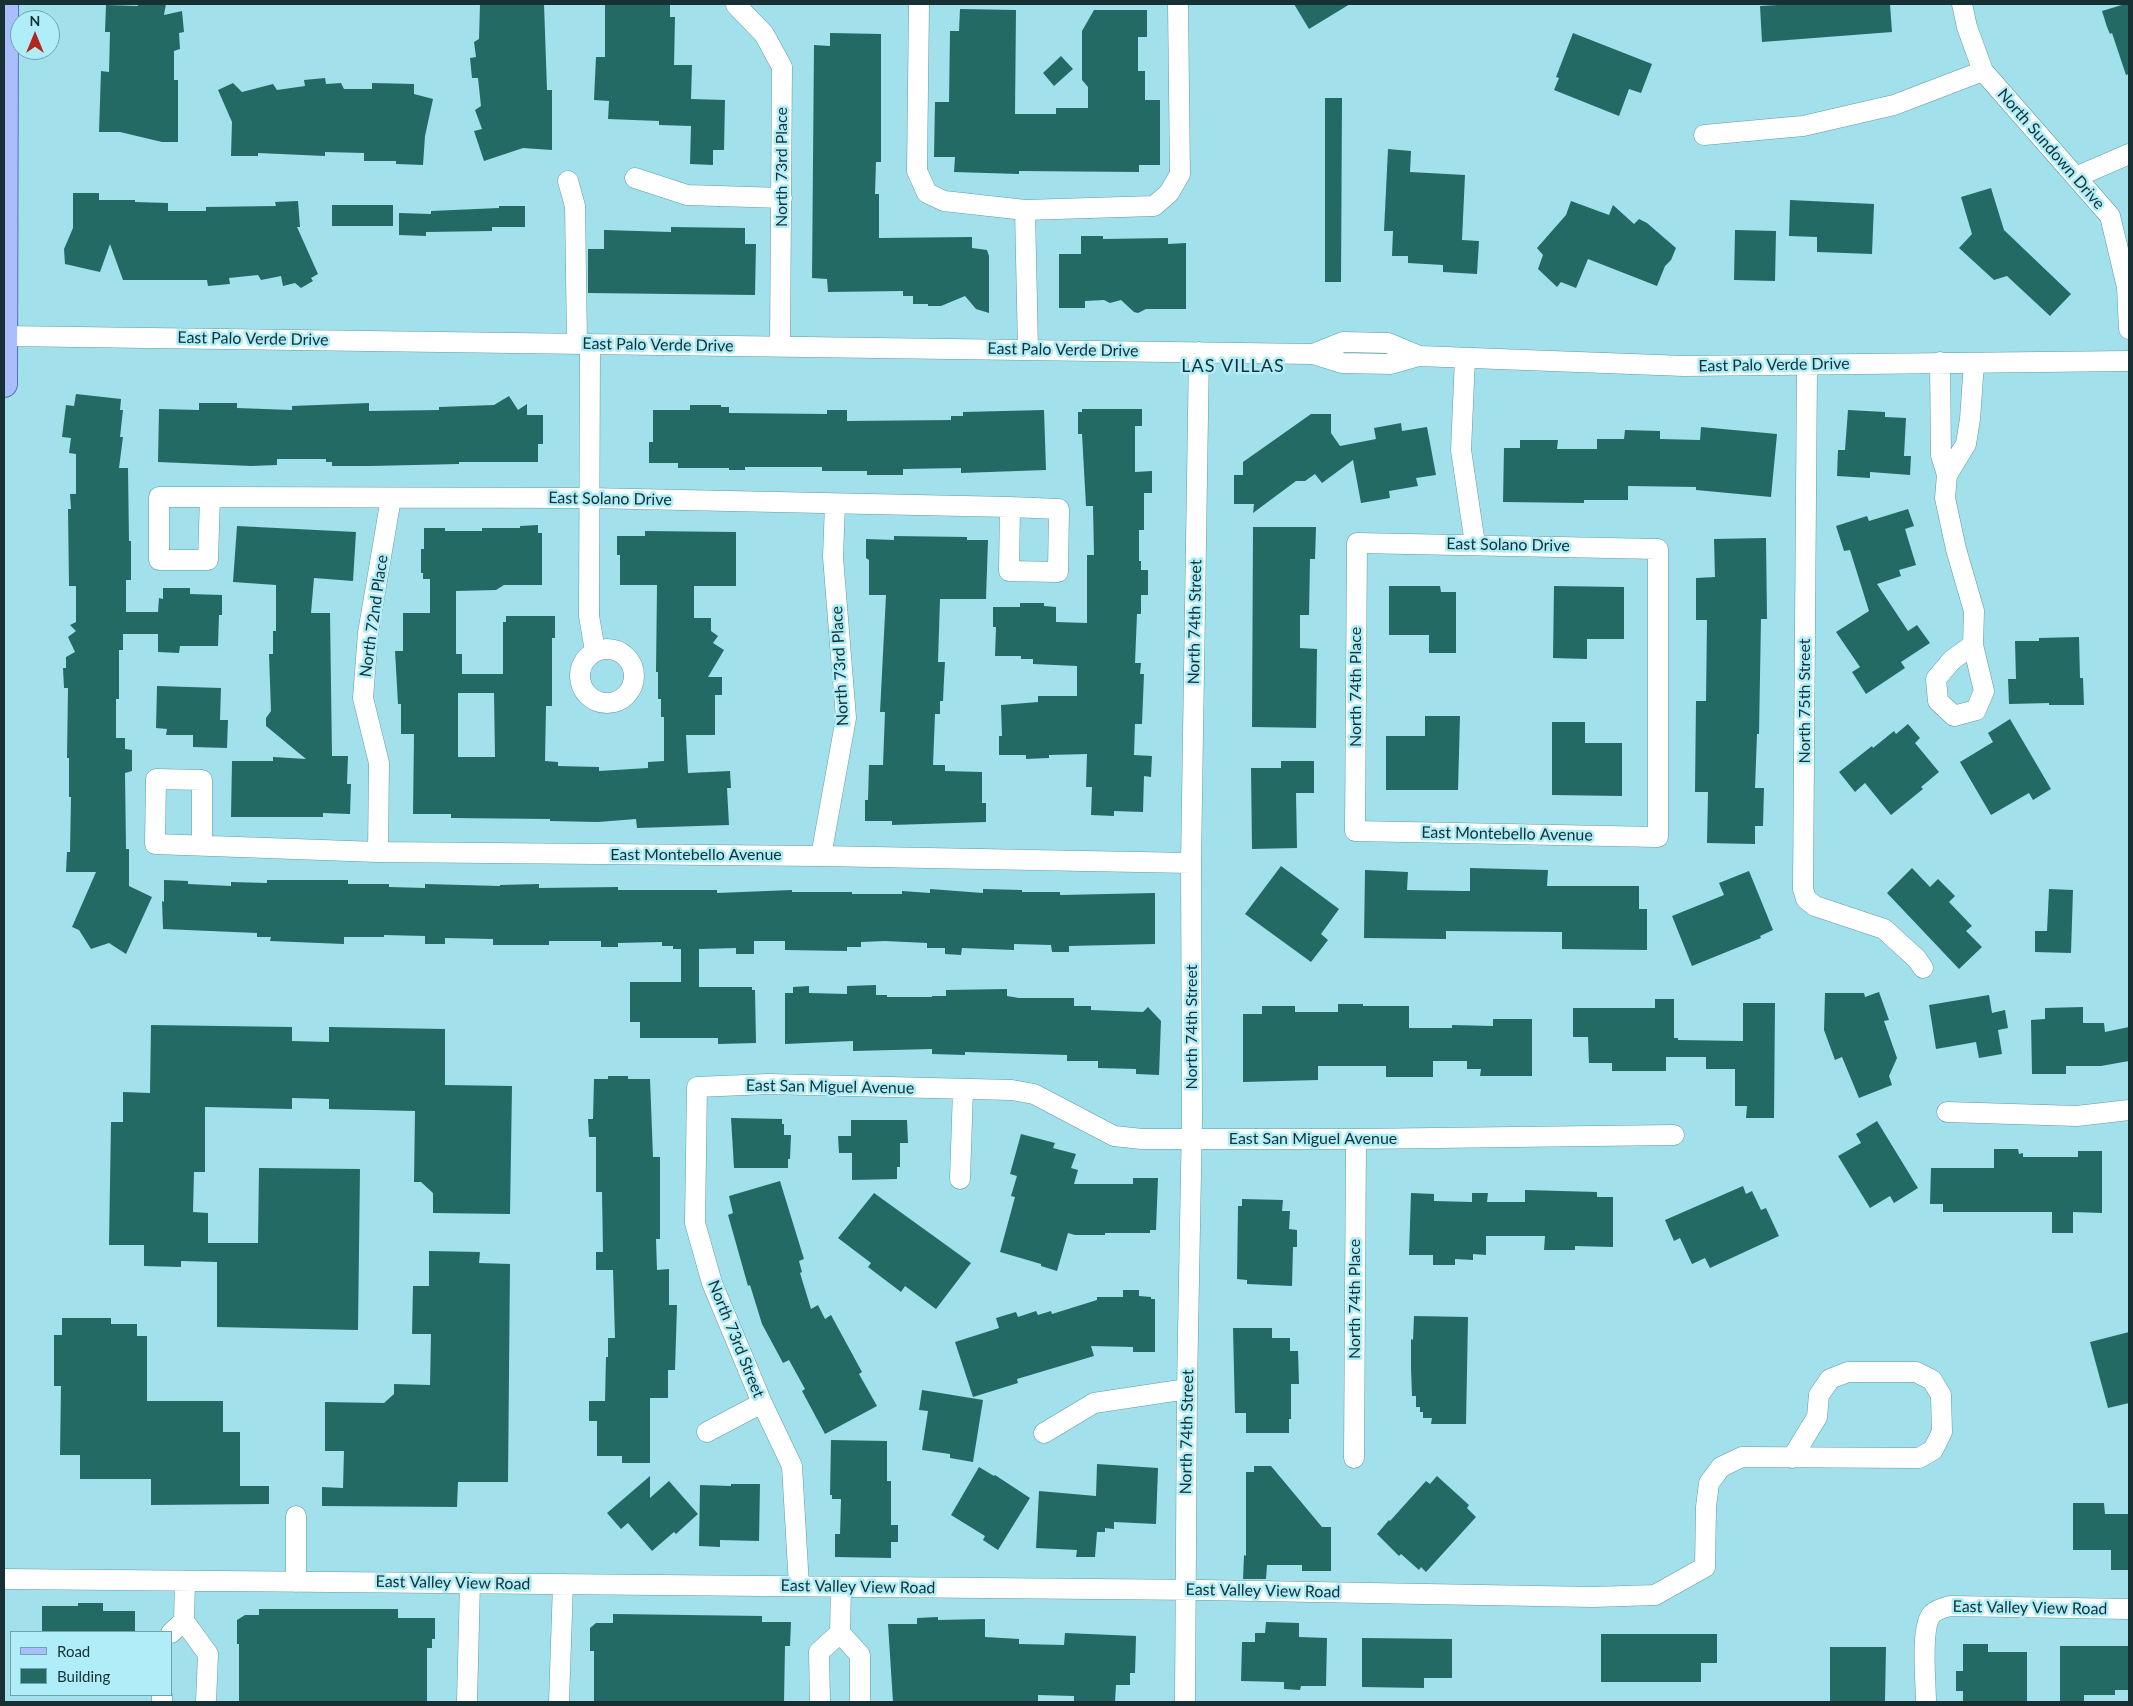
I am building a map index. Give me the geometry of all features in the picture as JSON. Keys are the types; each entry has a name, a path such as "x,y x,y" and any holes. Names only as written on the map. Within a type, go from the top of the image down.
{"main road":[{"path":"4,384 6,4"}],"street":[{"path":"919,4 917,171 927,193 944,202 1025,210 1154,206 1169,193 1180,174 1178,4"},
{"name":"North Sundown Drive","path":"1962,4 1967,28 1983,71 2110,216 2127,287 2129,329"},
{"name":"North 73rd Place","path":"736,5 764,34 782,67 780,346"},
{"path":"1704,135 1803,126 1894,106 1983,71"},
{"path":"2076,177 2129,154"},
{"path":"635,178 687,195 782,198"},
{"path":"568,181 574,206 583,344 589,498 589,616 595,651"},
{"path":"1025,210 1028,350"},
{"name":"East Palo Verde Drive","path":"4,336 1313,354 1342,363 1391,364 1420,356 1684,366 2129,361"},
{"name":"North 74th Street","path":"1185,1702 1191,1140 1191,863 1199,352"},
{"path":"1464,358 1461,450 1474,544"},
{"path":"1940,362 1941,456 1947,475 1945,498 1956,549 1974,611 1973,645"},
{"path":"1947,475 1966,444 1970,419 1974,362"},
{"name":"North 75th Street","path":"1807,364 1803,889 1806,899 1815,906 1884,929 1923,968"},
{"name":"East Solano Drive","path":"210,497 589,498 1010,506"},
{"name":"North 72nd Place","path":"378,852 379,763 363,698 368,633 392,498"},
{"name":"North 73rd Place","path":"821,856 846,718 834,557 835,504"},
{"name":"East Solano Drive","path":"1357,543 1658,549 1658,837"},
{"name":"North 74th Place","path":"1355,831 1357,543"},
{"name":"East Montebello Avenue","path":"1355,831 1658,837"},
{"name":"East Montebello Avenue","path":"202,845 378,852 821,856 1191,863"},
{"name":"East San Miguel Avenue","path":"697,1087 768,1084 1012,1090 1034,1094 1114,1136 1142,1140 1356,1140 1674,1135"},
{"name":"North 73rd Street","path":"697,1087 695,1223 712,1283 762,1403 792,1466 799,1586"},
{"path":"960,1179 963,1090"},
{"path":"1947,1112 2077,1116 2129,1110"},
{"name":"North 74th Place","path":"1354,1458 1356,1140"},
{"path":"1848,1372 1916,1372 1932,1380 1941,1395 1942,1432 1933,1450 1918,1458 1792,1458 1817,1417 1819,1395 1830,1379 1848,1372"},
{"path":"1044,1433 1094,1403 1187,1389"},
{"path":"706,1432 762,1403"},
{"name":"East Valley View Road","path":"4,1579 1185,1590 1593,1597 1655,1595 1705,1567 1706,1507 1709,1483 1722,1467 1742,1458 1792,1458"},
{"path":"296,1516 296,1582"},
{"path":"185,1581 178,1627 208,1654 206,1702"},
{"path":"467,1702 470,1583"},
{"path":"559,1702 563,1584"},
{"path":"841,1587 840,1634 860,1655 860,1702"},
{"name":"East Valley View Road","path":"1926,1702 1926,1629 1932,1614 1940,1608 1950,1606 2129,1609"},
{"path":"820,1702 820,1652 840,1634"}],"building":[{"path":"140,4 166,4 164,15 182,11 184,32 179,33 180,49 174,51 174,80 178,80 178,142 162,142 120,132 99,132 101,71 109,72 110,32 105,32 106,5 137,6"},
{"path":"480,4 544,4 547,90 552,90 552,150 523,148 484,161 474,131 482,129 475,110 481,106 478,78 472,78 470,58 476,57 474,42 479,39"},
{"path":"605,4 670,4 670,17 675,17 674,65 692,65 691,99 725,100 724,150 713,150 713,165 690,164 691,126 659,125 659,121 608,119 609,101 594,100 596,57 605,57"},
{"path":"1294,4 1350,4 1309,29"},
{"path":"1890,4 1892,32 1762,42 1760,6"},
{"path":"2129,4 2129,74 2126,75 2112,33 2110,34 2102,11"},
{"path":"960,9 1016,10 1015,114 1056,114 1056,108 1088,108 1088,87 1082,80 1082,31 1094,10 1147,10 1147,37 1138,37 1138,71 1145,71 1145,100 1160,100 1160,165 1139,165 1139,172 1019,171 1019,174 954,172 955,157 934,157 935,102 949,102 950,31 959,31"},
{"path":"830,33 881,34 881,162 876,162 875,194 879,194 879,238 972,237 972,248 987,250 989,256 989,313 976,309 965,296 941,306 928,306 928,304 913,304 913,296 903,296 903,291 828,292 827,279 812,278 814,45 830,46"},
{"path":"1573,33 1652,64 1641,93 1629,89 1619,116 1554,90 1559,78 1556,77"},
{"path":"1061,56 1073,69 1054,86 1043,73"},
{"path":"325,78 326,84 341,83 344,89 372,89 372,83 414,84 414,94 433,99 425,136 423,165 396,164 396,161 364,161 364,153 325,152 325,156 258,153 258,156 231,156 232,122 218,90 233,83 242,92 273,84 277,90 305,86 304,80"},
{"path":"1325,98 1342,98 1341,282 1325,282"},
{"path":"1388,149 1411,151 1410,172 1465,175 1462,240 1479,241 1477,274 1443,272 1443,265 1408,263 1408,256 1392,256 1393,231 1384,231"},
{"path":"1991,188 2004,230 2071,294 2050,316 2007,276 1994,280 1959,248 1972,234 1961,197"},
{"path":"73,193 99,193 99,200 135,200 135,202 168,203 168,211 206,211 206,207 276,206 275,202 298,201 300,227 297,227 318,274 311,278 313,281 301,288 295,283 283,286 281,276 261,280 258,275 229,278 230,284 208,286 207,280 123,280 110,244 100,272 65,264 64,249 73,228"},
{"path":"1790,200 1874,204 1872,254 1817,252 1817,237 1789,236"},
{"path":"1571,201 1609,215 1613,205 1634,224 1639,219 1647,223 1676,248 1671,260 1665,266 1657,286 1588,259 1576,288 1561,282 1557,287 1538,269 1543,255 1537,248 1566,215"},
{"path":"332,205 393,205 393,226 332,226"},
{"path":"499,206 525,206 525,227 492,227 492,231 426,232 426,236 399,235 399,213 431,214 431,211 499,208"},
{"path":"671,227 745,228 745,244 756,244 755,295 588,293 588,249 604,249 604,230 671,232"},
{"path":"1735,230 1776,231 1775,281 1734,280"},
{"path":"1081,236 1103,236 1103,239 1168,238 1168,244 1186,243 1186,309 1146,309 1138,313 1134,312 1121,300 1110,303 1104,300 1085,301 1085,308 1059,308 1059,254 1081,254"},
{"path":"76,394 121,399 120,410 123,410 120,437 123,437 119,468 128,468 129,541 131,541 131,580 126,580 126,612 158,612 159,598 163,599 163,588 190,588 190,594 222,595 222,615 219,615 218,646 180,646 179,653 158,652 158,634 123,634 123,650 119,650 119,699 116,699 116,738 125,738 125,749 132,750 132,771 125,773 126,849 129,849 129,886 152,897 126,954 109,943 91,949 79,930 72,927 96,872 66,872 67,852 70,852 71,797 69,797 69,758 67,758 68,688 64,688 63,668 66,668 66,657 75,652 68,637 76,631 70,625 76,622 76,586 69,586 68,509 71,509 70,494 76,494 76,454 69,453 71,438 62,437 66,405 74,406"},
{"path":"509,396 518,410 527,404 527,415 543,415 543,444 538,444 538,462 459,462 459,464 332,466 332,462 326,462 326,459 277,459 277,465 251,466 158,462 159,409 199,410 199,403 237,403 237,408 292,410 292,406 369,403 369,411 439,410 439,407 494,405"},
{"path":"690,405 721,405 721,407 729,407 729,413 827,414 827,410 847,410 847,421 951,420 951,416 963,416 963,412 1044,410 1046,470 961,473 961,468 903,469 903,475 867,475 867,471 822,471 822,467 745,467 745,470 729,470 729,468 678,468 678,463 649,463 649,442 653,442 653,410 690,410"},
{"path":"1082,409 1142,409 1142,426 1135,426 1135,472 1152,471 1152,493 1144,493 1144,530 1139,530 1139,561 1141,561 1141,570 1148,570 1148,595 1141,595 1141,614 1137,614 1135,663 1141,663 1140,674 1144,674 1142,724 1135,724 1134,755 1152,756 1151,777 1144,776 1143,812 1114,811 1114,816 1091,815 1092,787 1086,787 1087,754 1049,755 1049,758 1026,759 1026,755 999,755 999,736 1002,736 1001,705 1038,702 1038,696 1077,696 1077,666 1033,664 1033,659 1021,659 1021,656 995,656 996,627 993,627 993,607 1020,607 1020,603 1044,603 1044,606 1056,607 1056,622 1087,623 1087,555 1094,555 1093,506 1086,506 1082,434 1078,434 1078,412 1082,412"},
{"path":"1848,410 1885,412 1885,417 1906,418 1904,456 1911,456 1910,475 1870,472 1870,478 1837,476 1838,450 1845,450"},
{"path":"1311,414 1331,414 1331,433 1340,446 1376,439 1374,428 1401,423 1402,431 1427,427 1436,475 1416,478 1418,486 1389,491 1390,498 1361,503 1353,460 1322,483 1315,474 1305,481 1296,481 1253,513 1254,504 1234,504 1234,475 1243,475 1243,462"},
{"path":"1701,427 1777,434 1771,497 1696,490 1696,487 1628,486 1628,500 1584,500 1584,503 1503,502 1504,448 1520,448 1520,440 1558,440 1557,449 1597,449 1597,439 1624,439 1625,430 1660,431 1660,439 1700,440"},
{"path":"1908,509 1914,526 1905,529 1916,565 1899,570 1901,576 1877,584 1908,631 1917,625 1930,643 1901,662 1905,668 1866,694 1852,672 1860,667 1836,632 1869,611 1850,550 1844,551 1836,526 1867,516 1869,521"},
{"path":"538,525 538,533 542,533 542,585 504,585 496,590 456,591 456,654 462,654 462,674 503,674 503,622 506,622 506,616 555,616 555,638 552,638 552,706 546,706 545,761 558,762 558,766 599,767 599,771 648,768 648,762 664,761 664,717 661,717 661,699 658,699 658,672 656,672 657,585 620,585 620,555 617,555 617,536 645,536 645,531 736,532 736,586 694,586 694,618 711,618 711,631 718,636 713,643 724,650 708,677 722,677 722,695 715,695 715,735 686,735 688,773 730,771 731,788 727,788 729,825 637,828 636,819 598,822 550,821 550,819 451,818 451,814 413,814 414,734 401,734 401,704 398,704 395,651 403,651 403,613 430,613 430,579 423,579 423,573 421,573 421,549 424,549 424,528 445,528 445,531 482,531 482,528 520,528 520,526","holes":["458,693 494,693 495,757 458,757"]},
{"path":"237,526 356,532 353,581 314,578 311,613 330,613 332,756 348,756 347,784 351,784 350,814 323,813 323,817 231,817 232,761 273,761 273,757 306,759 266,726 266,718 271,711 269,654 273,654 273,631 276,631 276,585 233,582"},
{"path":"1253,527 1316,527 1315,559 1310,559 1309,615 1300,615 1300,648 1317,649 1316,728 1252,727"},
{"path":"894,536 967,537 967,540 988,540 986,599 940,599 938,662 945,662 943,701 940,701 940,714 935,714 933,765 945,765 945,771 982,772 982,803 986,803 986,822 892,825 892,821 865,821 869,765 883,765 885,712 880,712 886,595 869,595 869,560 866,558 866,539 894,540"},
{"path":"1766,538 1767,619 1761,619 1759,734 1757,734 1755,788 1764,788 1763,826 1755,826 1755,844 1707,843 1708,792 1695,792 1696,701 1706,701 1707,620 1696,620 1696,578 1715,577 1714,539"},
{"path":"1389,586 1440,586 1441,592 1456,592 1456,653 1429,653 1429,635 1389,635"},
{"path":"1554,586 1624,587 1624,639 1587,639 1587,659 1553,658"},
{"path":"2079,637 2080,678 2083,678 2084,705 2049,705 2049,703 2009,704 2008,679 2016,679 2015,641"},
{"path":"157,686 221,688 220,720 228,720 227,748 193,747 193,735 166,735 167,729 156,728"},
{"path":"1425,716 1460,716 1458,790 1386,790 1386,736 1425,736"},
{"path":"2010,719 2051,789 2033,800 2029,793 1991,815 1960,762 1993,742 1988,733"},
{"path":"1552,722 1585,722 1585,743 1622,743 1622,796 1552,795"},
{"path":"1908,724 1920,738 1915,743 1939,772 1921,787 1923,789 1891,815 1865,783 1855,792 1839,772 1872,746 1873,748 1894,731 1896,734"},
{"path":"1281,761 1314,761 1314,793 1296,793 1297,848 1252,849 1251,768 1281,768"},
{"path":"1281,866 1339,909 1321,934 1328,940 1311,962 1245,914"},
{"path":"1470,868 1548,870 1547,886 1639,886 1639,909 1647,909 1647,950 1562,949 1562,932 1446,931 1446,939 1364,938 1365,870 1408,872 1407,890 1470,891"},
{"path":"1912,868 1930,887 1938,879 1955,896 1949,902 1972,926 1966,931 1982,947 1959,969 1887,893"},
{"path":"1749,871 1773,930 1760,936 1761,938 1692,966 1672,916 1724,895 1719,883"},
{"path":"164,880 188,881 188,884 231,886 231,882 267,883 267,880 348,880 348,884 389,884 389,887 425,888 425,884 500,886 539,884 539,888 618,887 618,890 717,890 717,893 792,890 792,892 902,894 902,891 930,893 930,889 983,893 983,889 1060,892 1060,895 1155,893 1155,944 1069,946 1069,952 1052,952 1051,945 1014,944 1014,950 962,948 961,955 945,954 945,948 927,948 927,943 885,941 861,942 861,947 847,947 847,951 785,950 785,941 754,941 754,954 736,954 736,948 699,949 699,987 752,987 752,990 755,990 756,1043 718,1044 718,1038 640,1038 640,1022 630,1022 630,982 681,982 681,949 673,949 673,946 662,946 662,942 618,943 618,947 601,947 601,941 549,941 549,945 493,945 493,939 445,938 445,944 425,944 425,936 384,935 384,937 344,937 344,944 270,941 271,937 257,937 257,933 163,929 162,901 164,902"},
{"path":"2049,889 2073,890 2071,953 2035,952 2035,931 2047,931"},
{"path":"876,985 876,995 887,995 887,997 946,996 946,990 1007,989 1007,996 1019,998 1074,998 1074,1006 1091,1006 1091,1010 1143,1012 1148,1007 1161,1021 1159,1075 1136,1074 1136,1069 1098,1068 1098,1061 1067,1061 1067,1055 965,1052 965,1055 932,1054 932,1049 853,1051 853,1041 785,1044 785,993 793,993 793,987 809,986 809,993 847,994 847,986"},
{"path":"1879,992 1889,1020 1884,1021 1897,1058 1889,1076 1892,1085 1859,1098 1842,1057 1835,1060 1824,1030 1825,993 1864,993 1865,997"},
{"path":"1989,995 1992,1013 2005,1010 2008,1028 1998,1030 2002,1054 1979,1058 1976,1042 1936,1049 1929,1005"},
{"path":"1655,999 1674,999 1674,1038 1678,1038 1678,1040 1743,1041 1743,1003 1775,1003 1774,1118 1746,1118 1747,1106 1735,1106 1735,1069 1706,1069 1706,1057 1666,1057 1666,1071 1612,1071 1612,1063 1589,1063 1588,1037 1573,1037 1573,1008 1655,1008"},
{"path":"1338,1004 1409,1006 1409,1028 1452,1028 1452,1025 1493,1026 1493,1019 1532,1019 1532,1076 1480,1076 1481,1069 1467,1069 1467,1061 1433,1061 1433,1077 1386,1077 1386,1066 1318,1066 1318,1080 1243,1082 1243,1014 1262,1014 1262,1006 1295,1006 1295,1012 1338,1012"},
{"path":"2083,1007 2083,1023 2104,1023 2105,1032 2129,1027 2129,1061 2101,1066 2066,1066 2066,1074 2032,1074 2031,1020 2045,1019 2045,1008"},
{"path":"151,1025 292,1027 292,1041 329,1042 329,1027 445,1029 445,1085 512,1086 510,1214 433,1213 433,1193 421,1182 414,1182 415,1111 329,1109 329,1099 292,1098 292,1109 205,1107 205,1172 194,1172 193,1212 208,1213 208,1243 258,1243 259,1168 360,1169 358,1330 217,1327 217,1262 181,1261 181,1267 144,1266 144,1245 109,1245 111,1122 123,1122 123,1092 150,1093"},
{"path":"608,1076 628,1076 628,1079 650,1079 653,1157 660,1157 660,1239 656,1239 657,1270 669,1269 669,1305 677,1305 675,1370 668,1370 668,1398 650,1398 650,1463 622,1463 622,1456 597,1456 597,1421 589,1421 589,1401 605,1401 608,1338 615,1338 613,1270 596,1270 596,1252 603,1252 602,1192 596,1192 596,1137 589,1137 588,1119 593,1119 594,1079 608,1079"},
{"path":"731,1118 782,1119 784,1135 791,1135 788,1168 734,1168"},
{"path":"851,1120 907,1120 908,1143 900,1143 900,1167 897,1167 897,1179 852,1180 852,1153 839,1153 838,1136 851,1136"},
{"path":"1877,1121 1918,1188 1894,1203 1890,1196 1870,1208 1838,1156 1861,1143 1856,1134"},
{"path":"1021,1134 1055,1143 1053,1148 1076,1154 1071,1168 1078,1170 1074,1184 1133,1184 1133,1178 1158,1178 1156,1230 1150,1230 1150,1233 1105,1233 1105,1235 1075,1235 1068,1233 1057,1271 1041,1266 1041,1264 1000,1252 1015,1197 1011,1196 1017,1176 1010,1174"},
{"path":"1994,1149 2018,1149 2019,1154 2023,1153 2023,1157 2078,1157 2078,1151 2102,1151 2102,1213 2073,1212 2073,1233 2052,1233 2052,1212 1943,1212 1943,1204 1930,1204 1931,1168 1994,1168"},
{"path":"780,1181 804,1259 799,1261 802,1272 800,1273 811,1309 818,1305 825,1319 831,1315 862,1372 859,1374 877,1406 825,1434 802,1391 805,1389 789,1360 783,1363 762,1324 750,1285 748,1286 728,1215 733,1213 729,1196"},
{"path":"1743,1186 1746,1194 1752,1191 1761,1210 1766,1208 1779,1236 1710,1268 1705,1258 1692,1264 1680,1238 1674,1241 1665,1220"},
{"path":"1525,1190 1597,1192 1597,1197 1613,1197 1613,1247 1575,1246 1575,1250 1544,1250 1545,1236 1486,1236 1486,1255 1473,1254 1473,1260 1455,1259 1455,1265 1433,1265 1433,1255 1409,1255 1411,1193 1434,1194 1434,1201 1472,1202 1472,1193 1488,1193 1487,1202 1525,1202"},
{"path":"874,1193 971,1263 936,1309 905,1286 901,1292 868,1267 871,1263 838,1238"},
{"path":"1242,1199 1283,1200 1282,1211 1290,1211 1289,1229 1297,1230 1297,1247 1293,1247 1292,1286 1247,1284 1247,1280 1237,1279 1238,1206 1242,1206"},
{"path":"429,1251 480,1252 479,1263 510,1264 508,1482 458,1482 457,1507 322,1506 322,1487 343,1488 344,1451 325,1451 325,1402 384,1403 394,1394 394,1384 430,1385 431,1334 412,1334 413,1286 429,1286"},
{"path":"1123,1290 1139,1290 1139,1296 1155,1299 1155,1352 1133,1352 1133,1347 1091,1346 1094,1356 1017,1379 1018,1383 973,1397 955,1342 999,1328 996,1318 1016,1312 1018,1317 1036,1311 1038,1315 1051,1311 1052,1314 1097,1300 1097,1297 1123,1297"},
{"path":"1414,1316 1468,1317 1466,1424 1431,1424 1432,1418 1423,1418 1423,1412 1420,1412 1420,1407 1416,1407 1416,1396 1412,1396 1411,1368 1411,1339 1413,1340"},
{"path":"62,1318 111,1318 111,1324 137,1324 137,1336 147,1336 147,1401 223,1401 223,1432 240,1432 240,1486 269,1486 269,1504 151,1505 151,1479 80,1479 80,1455 60,1455 61,1386 54,1386 54,1335 62,1335"},
{"path":"1233,1328 1272,1328 1272,1338 1290,1338 1290,1351 1298,1351 1299,1384 1291,1384 1289,1433 1246,1433 1246,1413 1235,1413"},
{"path":"2129,1332 2129,1403 2108,1408 2090,1342"},
{"path":"922,1390 983,1400 973,1462 950,1458 950,1454 922,1450 928,1411 919,1410"},
{"path":"831,1440 887,1441 887,1481 891,1481 891,1525 898,1525 898,1542 891,1542 891,1558 835,1557 835,1534 840,1534 841,1499 832,1499 832,1495 830,1495"},
{"path":"1097,1464 1158,1468 1156,1524 1114,1522 1114,1529 1105,1528 1105,1532 1097,1532 1095,1557 1076,1557 1077,1550 1036,1548 1039,1491 1096,1496"},
{"path":"1254,1466 1271,1466 1322,1527 1331,1527 1331,1571 1302,1571 1302,1565 1267,1565 1266,1579 1243,1579 1244,1555 1246,1556 1246,1472 1254,1472"},
{"path":"979,1467 1030,1498 998,1550 983,1540 985,1536 951,1515"},
{"path":"650,1476 650,1498 669,1481 698,1514 676,1534 674,1532 652,1551 628,1523 621,1529 607,1513"},
{"path":"1437,1476 1469,1505 1467,1508 1476,1517 1426,1572 1421,1567 1419,1570 1401,1554 1399,1556 1377,1534 1426,1481 1430,1484"},
{"path":"731,1484 760,1484 759,1541 720,1540 720,1547 699,1546 700,1485 731,1486"},
{"path":"2073,1503 2104,1503 2105,1514 2129,1514 2129,1570 2111,1570 2111,1550 2073,1550"},
{"path":"78,1603 103,1603 103,1611 135,1611 135,1631 42,1631 42,1606 78,1606"},
{"path":"259,1609 398,1609 398,1618 435,1618 435,1639 432,1639 432,1648 427,1648 427,1702 239,1702 237,1620 245,1615 259,1615"},
{"path":"613,1614 762,1616 762,1622 791,1622 790,1646 785,1646 784,1702 594,1702 594,1651 590,1651 590,1628 596,1623 613,1623"},
{"path":"938,1617 938,1620 985,1619 985,1637 1019,1639 1019,1644 1064,1645 1065,1633 1136,1636 1135,1673 1130,1673 1130,1685 1116,1685 1115,1702 1074,1702 1074,1696 1038,1695 1038,1702 893,1702 888,1624 917,1624 917,1618"},
{"path":"1266,1622 1299,1623 1299,1637 1327,1638 1326,1686 1301,1686 1300,1690 1284,1689 1284,1682 1241,1681 1242,1642 1255,1642 1255,1633 1265,1633"},
{"path":"1601,1634 1717,1634 1717,1663 1701,1663 1701,1682 1601,1682"},
{"path":"1362,1638 1452,1639 1452,1678 1424,1678 1424,1688 1362,1687"},
{"path":"1963,1644 1988,1644 1988,1652 2027,1652 2027,1702 1963,1702 1963,1691 1956,1691 1956,1671 1963,1671"},
{"path":"2060,1646 2129,1646 2129,1690 2115,1690 2115,1695 2084,1695 2084,1702 2060,1702"},
{"path":"1830,1647 1886,1647 1885,1702 1830,1702"}],"district":[{"name":"LAS VILLAS","path":"1233,366"}]}
